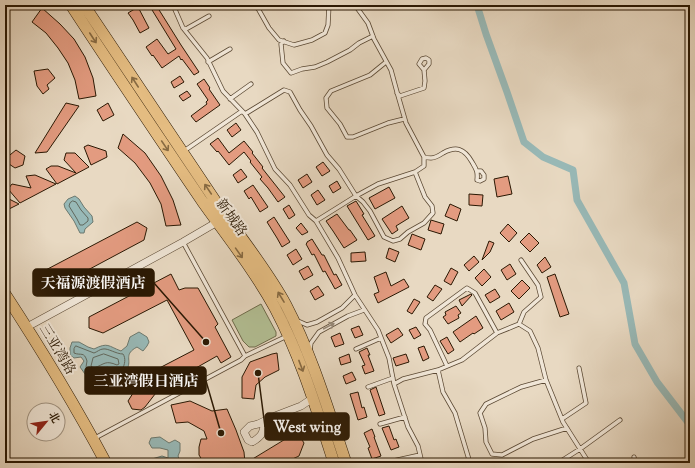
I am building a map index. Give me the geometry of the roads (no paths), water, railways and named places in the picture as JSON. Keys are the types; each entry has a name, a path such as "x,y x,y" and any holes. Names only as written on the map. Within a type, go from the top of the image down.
{"main road":[{"name":"新城路","path":"72,5 130,95 222,219 266,273 285,303 300,334 317,376 346,463"},
{"name":"新城路","path":"84,5 182,152 275,308 288,335 313,398 334,463"},
{"name":"三亚湾路","path":"5,294 51,366 106,463"}],"street":[{"path":"27,327 183,242 222,219"},
{"path":"265,421 301,406 313,398"}],"lane":[{"path":"174,5 183,28 207,58 223,91 243,113 257,132 275,169 290,184 309,215 316,221 338,258 354,295 378,330 389,358 394,384 408,427 418,446 422,463"},
{"path":"271,5 257,6 269,28 279,40 294,45 312,40 325,33 328,25 329,5"},
{"path":"316,221 378,184 415,172 424,166 424,157 404,119 391,70 373,36 368,23 355,5"},
{"path":"183,28 186,28 209,16"},
{"path":"284,41 281,44 283,63 291,73 302,69 315,67 327,62 373,36"},
{"path":"208,62 230,49"},
{"path":"386,62 370,75 331,91 326,98 327,108 340,124 347,136 353,137 388,123 404,119"},
{"path":"397,92 400,96 424,88 424,70"},
{"path":"230,99 250,84"},
{"path":"182,152 243,113 284,90 290,92 327,155 339,169 356,196 370,211 384,237 393,241 400,239 408,232 424,223 433,213 432,206 425,197 415,172"},
{"path":"424,157 431,158 456,148 464,151 470,158 477,171"},
{"path":"183,242 245,356"},
{"path":"394,384 403,379 438,370 462,360 497,333 519,324 524,312 541,297 538,285 521,260"},
{"path":"447,366 430,330 425,324 426,318 467,288 475,292 497,333"},
{"path":"293,319 307,325 317,322 342,308 354,295"},
{"path":"309,356 311,343 319,332 348,316 364,310"},
{"path":"519,324 530,331 538,348 546,380 562,419 589,463"},
{"path":"93,440 245,356 288,335"},
{"path":"356,349 381,338"},
{"path":"562,419 586,403 579,368"},
{"path":"438,370 444,392 455,413 470,463"},
{"path":"368,387 393,378"},
{"path":"546,380 521,388 486,404 480,413 485,428 486,442 492,454 502,455 533,438 567,428"},
{"path":"380,424 405,417"},
{"path":"558,463 620,420"},
{"path":"393,461 420,454"},
{"path":"634,457 635,463"}],"water":[{"path":"75,196 92,216 93,222 85,229 84,233 80,233 64,204 68,199"},
{"path":"139,332 147,337 149,342 143,351 137,347 129,354 129,364 125,373 116,374 108,371 93,379 85,374 80,367 84,361 81,357 74,358 70,355 72,342 79,342 94,349 105,345 121,351 127,346 130,337"},
{"path":"160,437 169,443 175,440 180,443 180,451 178,456 180,461 186,461 188,463 158,463 152,459 162,456 168,458 168,450 152,448 149,443 151,438"}],"waterway":[{"path":"477,5 524,142 543,157 573,170 577,200 624,283 635,344 657,382 690,425"}],"place":[{"name":"天福源渡假酒店","path":"206,342"},
{"name":"West wing","path":"258,373"},
{"name":"三亚湾假日酒店","path":"221,433"}]}
